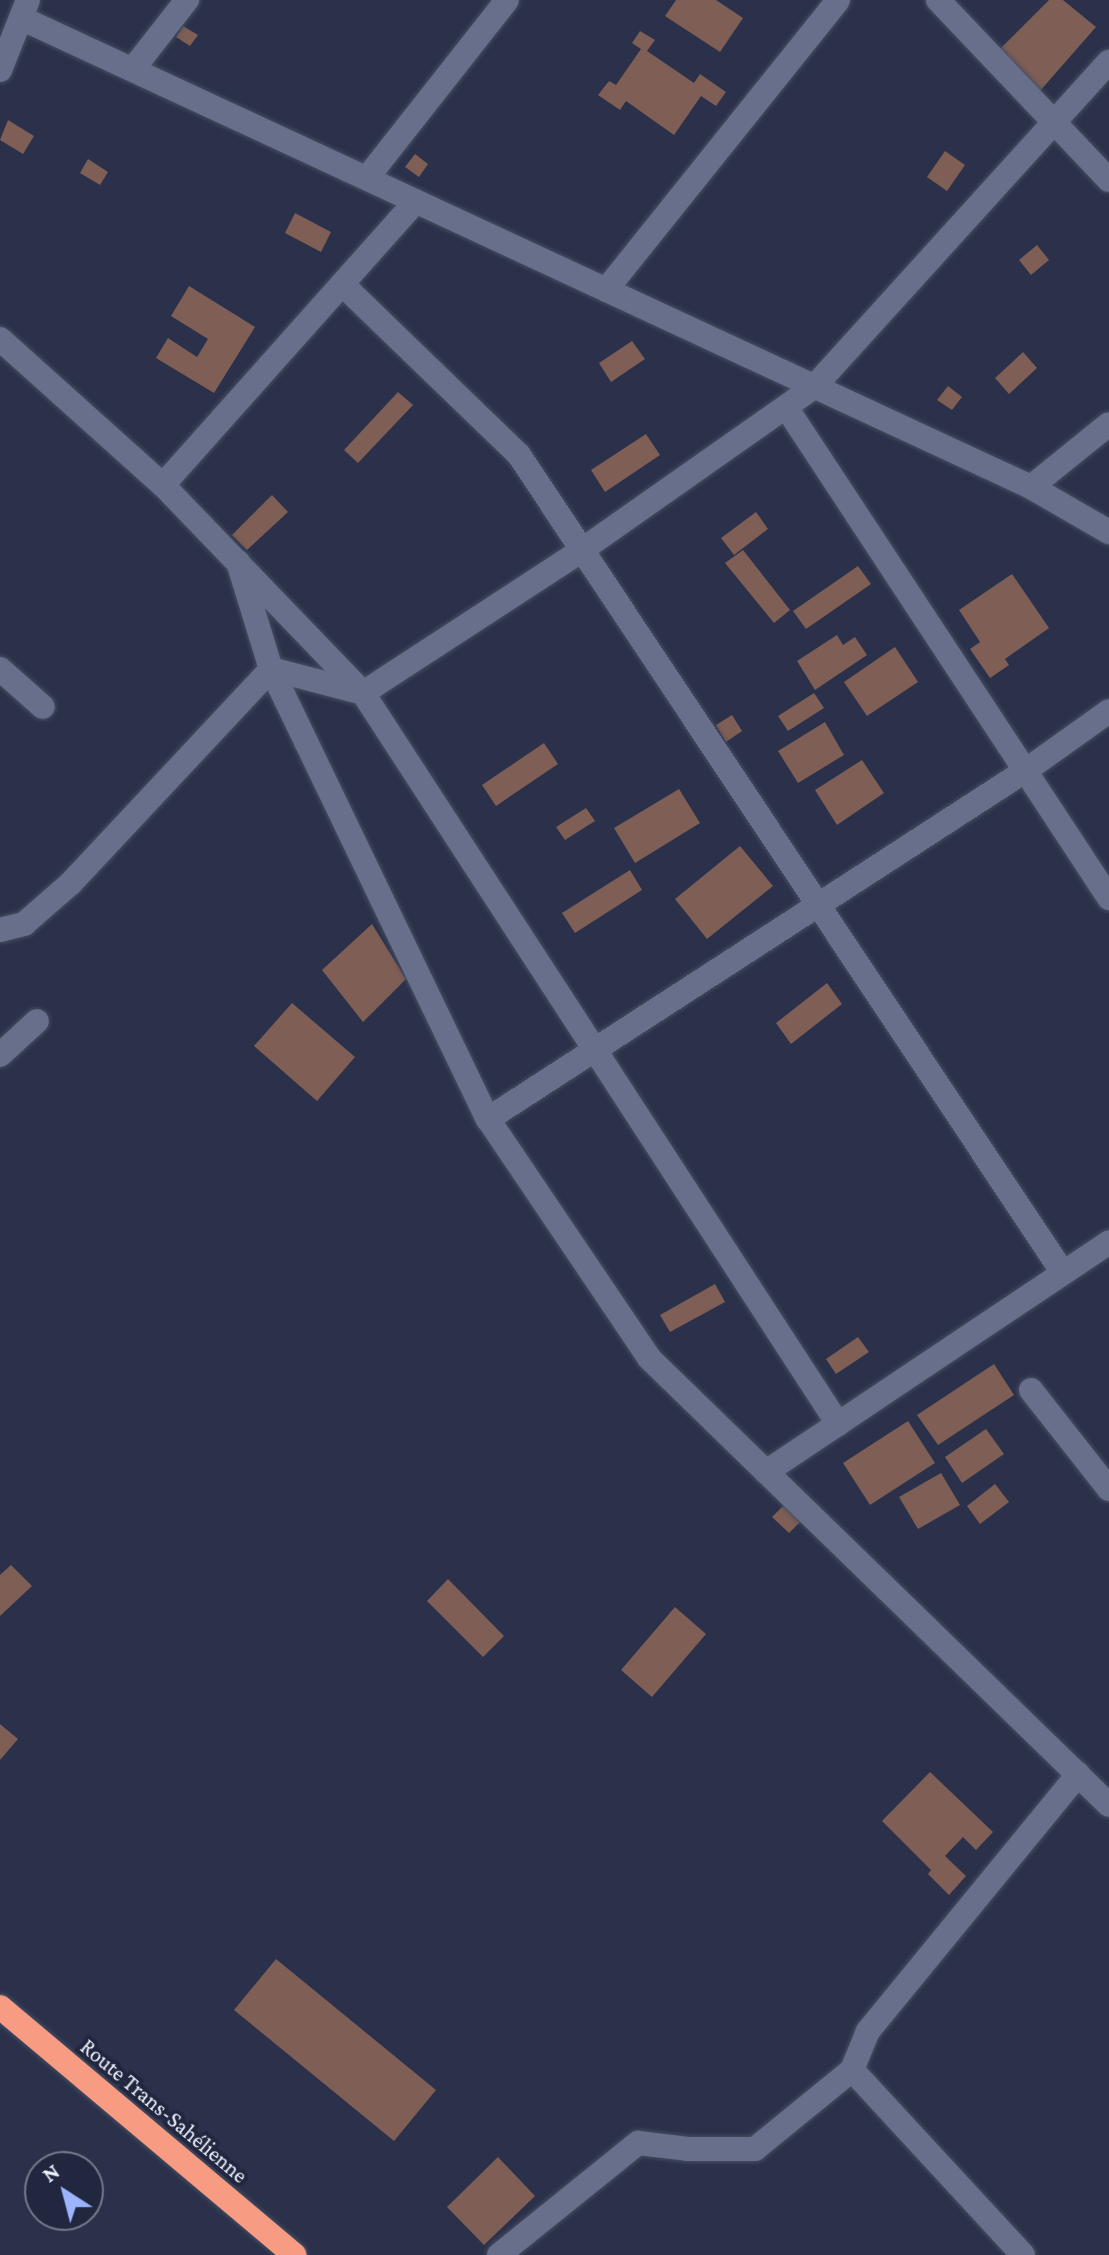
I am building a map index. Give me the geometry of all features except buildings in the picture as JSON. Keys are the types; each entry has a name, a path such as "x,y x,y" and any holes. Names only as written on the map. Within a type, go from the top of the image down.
{"highway":[{"name":"Route Trans-Sahélienne","path":"0,2007 294,2255"}],"street":[{"path":"133,69 187,0"},
{"path":"367,178 507,0"},
{"path":"606,290 838,0"},
{"path":"938,0 1109,180"},
{"path":"0,70 24,9 133,69 1031,487 1109,532"},
{"path":"271,669 363,693 582,550 814,387 1109,62"},
{"path":"163,485 416,201"},
{"path":"342,284 519,455 1063,1273"},
{"path":"0,339 163,485 363,693 838,1424"},
{"path":"786,407 1109,898"},
{"path":"1031,487 1109,424"},
{"path":"238,562 271,669 488,1119 649,1358 1098,1787 868,2031 852,2070 755,2149 688,2149 638,2143 499,2255"},
{"path":"0,669 43,707"},
{"path":"0,930 24,924 71,883 271,669"},
{"path":"488,1119 1025,771 1109,711"},
{"path":"0,1055 37,1021"},
{"path":"766,1472 1109,1242"},
{"path":"1031,1390 1109,1489"},
{"path":"852,2070 1023,2255"}]}
